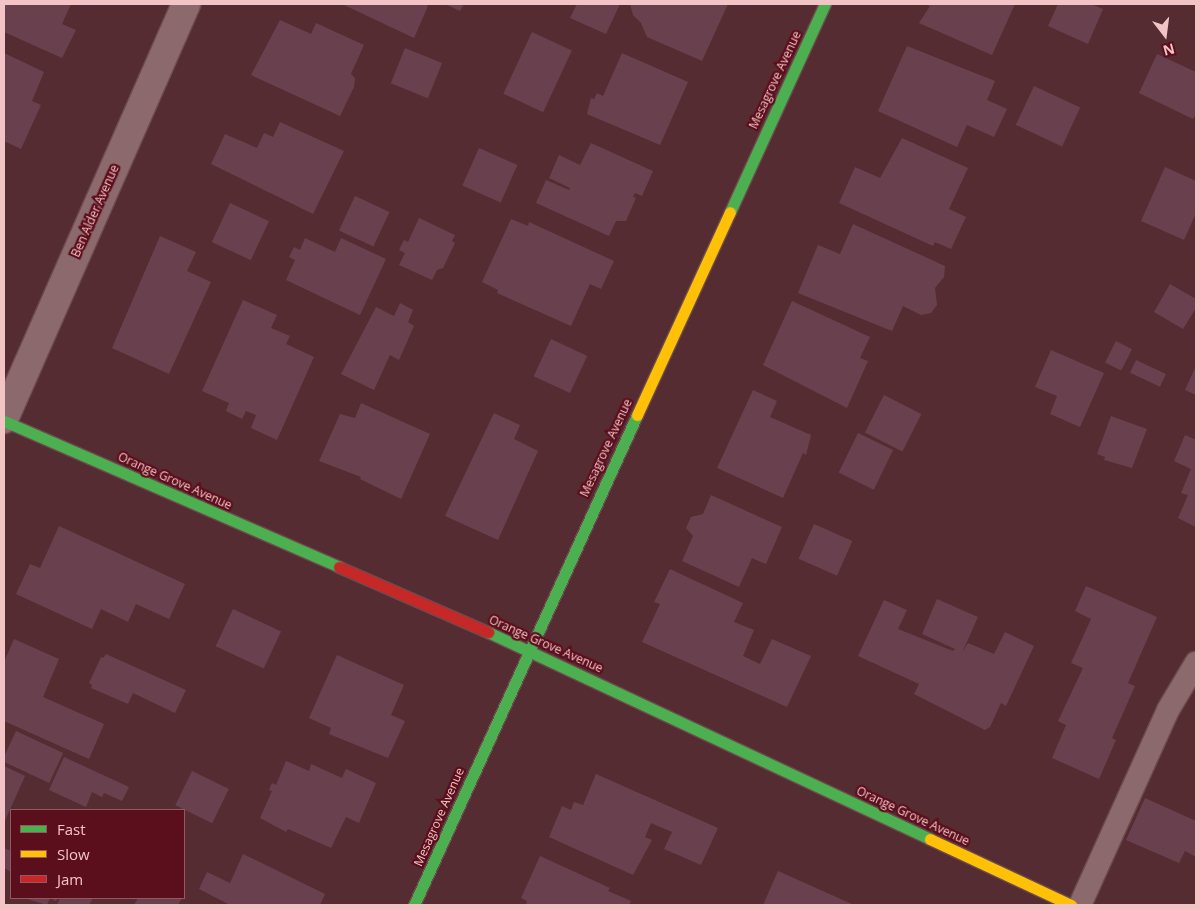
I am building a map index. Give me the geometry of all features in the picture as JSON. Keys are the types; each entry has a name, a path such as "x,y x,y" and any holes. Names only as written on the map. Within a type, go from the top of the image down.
{"street":[{"name":"Ben Alder Avenue","path":"4,420 186,4"},
{"name":"Mesagrove Avenue","path":"414,905 825,4"},
{"name":"Orange Grove Avenue","path":"4,420 529,650 1072,905"}],"lane":[{"path":"1080,905 1168,710 1196,663"}],"building":[{"path":"4,4 71,4 62,24 76,30 62,58 4,32"},
{"path":"342,4 424,4 428,6 414,38"},
{"path":"445,4 464,4 460,11"},
{"path":"577,4 620,4 606,34 570,18"},
{"path":"630,4 728,4 702,61 647,37 641,23 633,15"},
{"path":"925,4 1015,4 992,55 919,23 930,6"},
{"path":"1058,4 1091,4 1103,9 1088,44 1048,26"},
{"path":"280,20 311,34 316,23 364,45 351,74 355,78 354,87 340,116 251,75"},
{"path":"532,32 572,51 543,112 503,94"},
{"path":"907,46 995,81 987,100 1007,109 994,137 967,125 957,147 878,111"},
{"path":"405,48 442,63 428,98 391,83"},
{"path":"4,53 44,72 32,101 41,105 21,149 4,141"},
{"path":"622,53 688,82 660,145 587,114 591,98 594,99 597,93 603,96"},
{"path":"1157,54 1196,72 1196,113 1193,119 1139,93"},
{"path":"1034,86 1080,108 1062,147 1016,125"},
{"path":"280,122 344,151 313,214 211,164 225,134 257,148 264,133 273,137"},
{"path":"902,138 968,168 949,209 966,217 951,249 935,242 933,246 839,203 855,167 880,178"},
{"path":"591,143 653,171 642,196 635,193 633,197 636,198 626,221 616,221 609,236 536,203 546,180 569,190 570,188 549,178 559,155 580,165"},
{"path":"479,148 517,165 501,203 462,185"},
{"path":"1165,167 1196,181 1196,213 1184,240 1141,221"},
{"path":"355,196 389,212 373,246 339,230"},
{"path":"230,203 269,221 251,260 212,242"},
{"path":"419,218 455,235 452,241 455,243 443,268 437,270 432,280 399,265 405,253 399,250 404,240 408,242"},
{"path":"511,219 528,226 529,222 614,261 601,289 590,284 571,326 497,293 498,290 482,282"},
{"path":"853,224 945,266 944,277 935,288 937,305 931,313 921,315 903,306 892,331 798,293 818,245 840,254"},
{"path":"160,236 196,252 187,271 211,282 169,374 112,348"},
{"path":"305,238 335,252 341,238 386,259 360,315 286,280 295,260 289,257 294,247 300,250"},
{"path":"1170,284 1196,299 1196,308 1183,329 1154,312"},
{"path":"243,300 277,315 271,328 290,336 286,344 314,357 277,440 251,428 256,415 246,411 242,419 226,411 229,403 202,391"},
{"path":"792,301 870,337 860,358 868,361 847,408 763,365"},
{"path":"400,303 413,310 408,322 414,326 399,360 390,355 374,390 341,374 376,307 394,316"},
{"path":"551,339 587,356 570,393 534,376"},
{"path":"1116,341 1132,349 1121,371 1105,362"},
{"path":"1051,350 1104,373 1080,427 1050,414 1057,396 1035,387"},
{"path":"1136,360 1166,374 1160,387 1130,373"},
{"path":"1196,366 1196,395 1185,390"},
{"path":"753,390 777,401 770,417 811,435 806,455 803,453 783,498 717,468"},
{"path":"884,395 921,414 902,451 865,432"},
{"path":"361,403 430,434 401,499 360,479 361,477 319,461 340,414 355,418"},
{"path":"494,413 520,425 514,439 538,451 498,540 445,516"},
{"path":"1111,416 1147,429 1132,468 1104,460 1105,457 1097,454"},
{"path":"858,433 893,450 874,490 839,473"},
{"path":"1185,435 1196,440 1196,527 1178,518 1188,495 1181,493 1191,469 1174,461"},
{"path":"711,495 782,527 766,564 752,558 739,587 682,561 693,536 686,528 691,517 703,514"},
{"path":"814,524 852,541 837,576 799,559"},
{"path":"59,526 185,584 169,619 136,604 128,622 101,609 92,629 16,594 30,564 40,568"},
{"path":"670,569 743,603 734,622 754,630 743,656 760,664 772,639 811,656 787,707 642,642 660,604 654,602"},
{"path":"1086,586 1157,617 1128,683 1135,686 1112,738 1116,740 1099,779 1052,758 1066,725 1058,721 1083,668 1071,663 1091,619 1075,611"},
{"path":"937,599 978,617 962,653 968,643 994,654 1005,632 1034,646 1006,706 1001,703 990,727 985,730 914,694 919,684 858,656 884,600 907,610 898,629 953,651 955,649 922,634"},
{"path":"233,609 281,631 264,669 216,646"},
{"path":"14,639 59,659 43,697 104,724 89,759 4,721 4,662"},
{"path":"106,654 186,690 175,713 133,693 128,704 91,688 92,685 89,683 101,657 103,658"},
{"path":"337,655 404,685 391,715 405,721 388,758 329,734 331,728 309,718"},
{"path":"16,731 63,753 49,783 4,762 4,757"},
{"path":"64,757 129,787 122,801 104,793 102,797 92,792 86,807 49,790"},
{"path":"286,761 309,771 311,764 342,778 346,769 376,783 359,823 346,817 331,848 288,829 286,832 260,818 272,791 269,790 272,783 276,785"},
{"path":"4,766 25,776 4,823"},
{"path":"192,771 229,789 212,823 175,805"},
{"path":"596,774 718,828 701,865 664,849 672,832 651,823 645,837 652,840 633,875 549,837 562,806 571,810 574,802 583,805"},
{"path":"1145,798 1196,821 1196,857 1185,851 1179,863 1126,840"},
{"path":"4,848 10,851 10,871 4,868"},
{"path":"243,854 325,894 320,905 230,905 199,889 207,872 230,883"},
{"path":"540,856 610,888 608,891 631,901 629,905 526,905 527,901 521,898"},
{"path":"778,871 854,905 763,905"},
{"path":"27,899 50,899 47,905"},
{"path":"60,899 92,899 89,905 57,905"},
{"path":"137,899 181,899 178,905 134,905"}],"traffic: fast":[{"path":"730,212 825,4"},
{"path":"414,905 637,415"},
{"path":"4,421 339,567"},
{"path":"488,632 930,839"}],"traffic: slow":[{"path":"637,415 730,212"},
{"path":"930,839 1071,905"}],"traffic: jam":[{"path":"339,567 488,632"}]}
